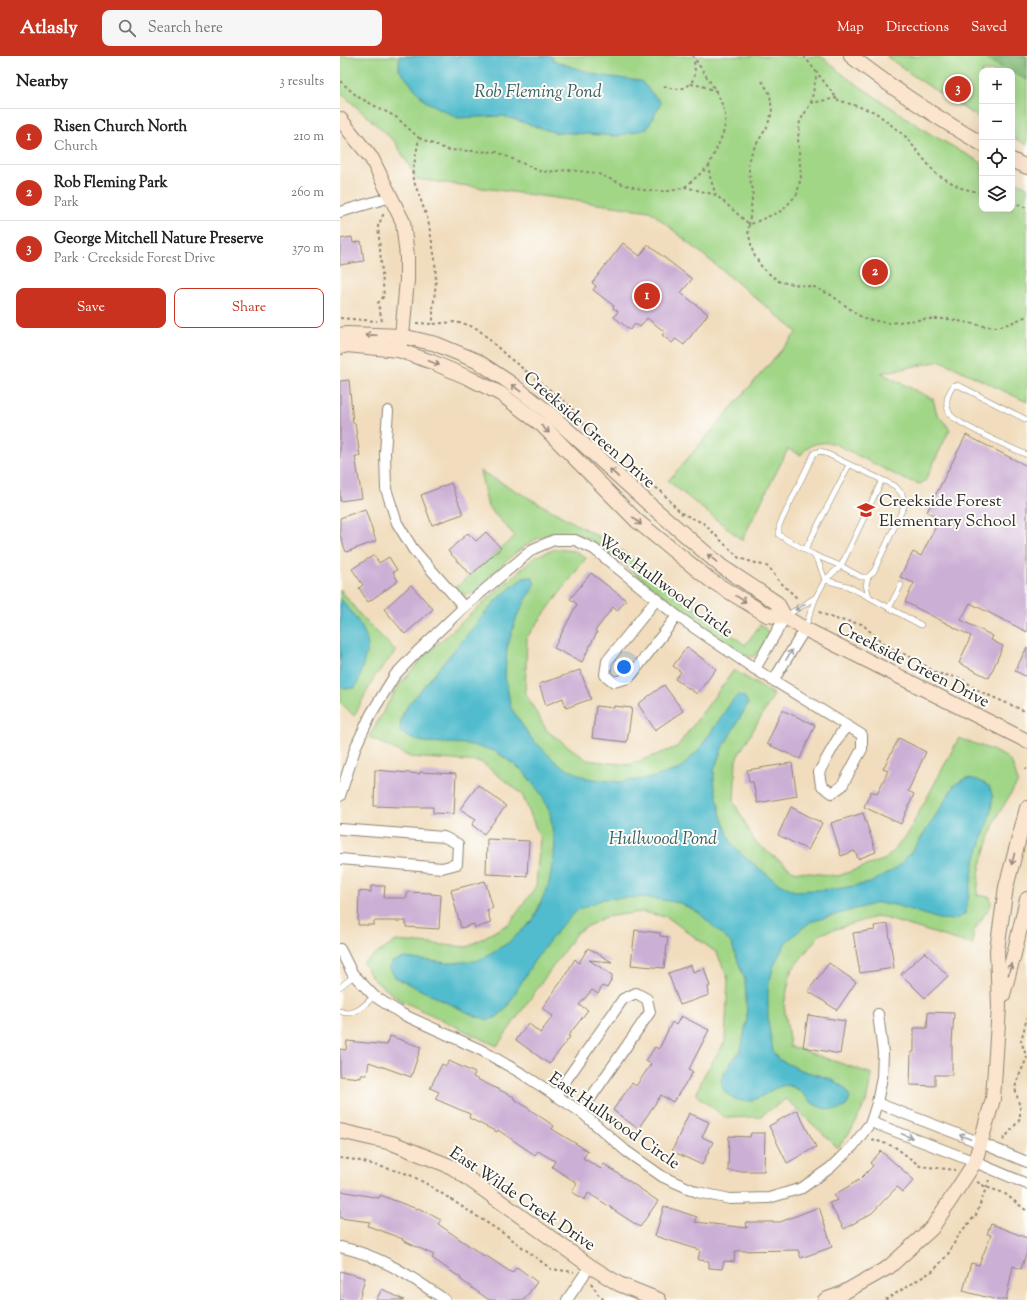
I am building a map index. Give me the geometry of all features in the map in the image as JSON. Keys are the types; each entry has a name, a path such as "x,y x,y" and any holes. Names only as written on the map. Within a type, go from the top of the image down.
{"main road":[{"path":"851,56 919,106 979,142"},
{"path":"340,119 372,159 403,222 407,256 406,292 403,329 398,350"},
{"path":"1015,161 1027,167"},
{"name":"Creekside Green Drive","path":"340,335 403,329 477,361 509,382 549,413 648,504 722,566 777,603 785,617"},
{"name":"Creekside Green Drive","path":"340,346 398,350 463,375 501,394 542,425 636,521 710,580 767,615 785,617 805,629 1027,742"},
{"path":"825,1300 841,1294 889,1267 932,1228 975,1162 993,1098 999,1007 997,950 1006,887 1027,808"},
{"path":"999,1007 1014,954 1027,899"},
{"name":"East Wilde Creek Drive","path":"340,1131 392,1143 452,1167 586,1271 659,1300"}],"street":[{"path":"340,212 391,197"},
{"path":"388,411 385,453 386,489 397,523 413,549 464,607"},
{"name":"West Hullwood Circle","path":"340,796 356,746 371,714 395,676 420,649 464,607 533,549 554,540 575,540 594,549 677,616 773,681 862,735 862,749 842,786 832,793 821,785 819,772 841,733 847,727"},
{"path":"657,599 607,661 605,675 614,682 629,678 677,616"},
{"path":"755,669 785,617"},
{"path":"773,681 805,629"},
{"path":"340,829 444,837 458,844 457,864 442,868 340,859"},
{"path":"340,949 354,974"},
{"name":"East Hullwood Circle","path":"354,974 374,996 402,1014 481,1050 521,1073 581,1112 626,1151 663,1177 697,1192 730,1199 769,1198 802,1188 830,1168 853,1146 871,1122 882,1077 882,1053 878,1014"},
{"path":"555,1096 623,999 636,993 647,999 650,1012 581,1112"},
{"path":"876,1103 1027,1162"},
{"path":"871,1122 975,1162 1027,1184"},
{"path":"340,1247 379,1259 412,1277 445,1300"},
{"path":"567,1300 586,1271"}],"lane":[{"path":"1027,420 960,386 954,386 948,392 946,404 950,415 961,423 1027,455"},
{"path":"821,451 882,480 896,486 902,494 905,504 874,571 868,576 860,577 841,566 814,555 779,535 779,526 814,453 821,451"},
{"path":"806,550 849,465"},
{"path":"805,629 816,597 825,580 841,566 882,480"},
{"path":"814,555 825,580"},
{"path":"868,576 866,585 869,598"},
{"path":"825,580 847,586 921,625"},
{"path":"889,608 901,585"},
{"path":"785,617 816,597"},
{"path":"340,987 354,974"},
{"path":"340,1011 344,1013 355,1012 364,1006 374,996"}],"path":[{"path":"804,56 838,100 875,112 905,136 936,174 961,188 979,192"},
{"path":"690,84 695,74 693,57"},
{"path":"340,81 358,97 396,117 419,138 448,150 497,152 542,172 568,170 596,173 622,184 648,191 671,191 685,187 709,166 724,134 726,121 724,106 716,91 693,57"},
{"path":"749,224 783,210 797,194 801,177 798,139 800,121 812,103 817,72"},
{"path":"762,81 770,94 772,112 767,127 748,161 750,180 753,190 748,231 753,253 763,269 780,282 814,288 831,295 864,319 889,323 926,319 948,319 984,326 998,327 1027,316"},
{"path":"664,86 672,90 680,89 690,84 716,91"},
{"path":"812,103 837,98"},
{"path":"419,138 412,176 428,220 434,259 436,282 433,324"},
{"path":"709,166 710,179 716,195"},
{"path":"685,187 716,195 749,224"},
{"path":"340,318 382,321 378,303 384,296 378,226 391,197"},
{"path":"1015,203 1027,208"},
{"path":"403,329 454,322 478,329 508,357 563,400 585,426 608,448"},
{"path":"641,480 660,490 681,513 703,523 739,558 769,567 778,580 804,605"},
{"path":"812,609 835,619 862,624 886,646 917,660 936,673 960,678 981,692 1027,712"},
{"path":"998,1150 1003,1140 1020,1118 1020,1108 1015,1088 1027,1058 1021,1040 1027,1018"},
{"path":"864,1131 873,1140 896,1147 920,1166 956,1170 986,1187 1004,1193 1027,1211"},
{"path":"340,1158 356,1160 408,1174 427,1184 509,1237 551,1269 574,1272 586,1271 591,1283 604,1300"},
{"path":"885,1300 934,1270 948,1254 960,1233 976,1215 992,1170"}],"green space":[{"path":"340,56 821,56 846,77 929,133 979,161 979,212 1015,212 1015,181 1027,187 1027,402 941,361 881,373 933,399 937,414 950,429 925,481 920,484 906,480 833,443 815,444 807,448 801,455 788,449 742,540 668,481 797,332 650,211 417,179 395,142 340,92"},
{"path":"886,56 1027,56 1027,145 1015,139 1015,68 979,68 979,117 909,73"},
{"path":"984,56 1027,56 1027,80 1015,74 1015,68 1003,68 988,60"},
{"path":"480,471 614,545 745,645 761,624 770,634 759,652 752,657 742,655 596,544 574,533 556,533 538,538 510,558 473,593 464,595 454,589 515,536 488,507"},
{"path":"556,549 575,551 586,558 527,637 525,693 547,731 587,760 629,765 677,747 734,670 774,695 736,759 734,802 755,842 793,871 838,876 886,859 907,835 959,738 1001,754 1010,761 1013,766 1018,782 995,820 980,868 977,895 990,897 991,905 973,932 973,945 878,916 820,934 791,971 784,1005 790,1046 872,1074 866,1102 852,1129 838,1148 786,1099 759,1117 726,1118 696,1095 704,1075 725,1042 728,979 717,953 667,917 642,912 605,917 577,932 497,1046 400,1000 373,979 363,963 396,941 467,947 510,923 536,886 540,838 522,794 481,762 410,757 369,737 396,689 424,656 536,556"},
{"path":"340,589 361,616 396,651 375,676 354,716 340,702"}],"water":[{"name":"Rob Fleming Pond","path":"399,56 551,56 554,61 597,75 641,81 661,103 647,129 617,136 553,132 503,116 458,118 425,101 399,70"},
{"name":"Hullwood Pond","path":"532,577 535,584 517,616 507,648 505,676 511,708 531,738 559,765 587,778 619,782 651,778 680,769 700,748 732,701 738,695 745,697 748,704 722,749 714,770 714,783 721,816 731,842 742,855 778,883 795,891 836,889 870,883 897,868 914,849 954,785 966,778 978,780 989,786 993,797 990,815 974,864 965,914 955,920 939,919 895,905 877,903 810,922 786,942 774,965 768,988 768,1022 773,1051 778,1059 801,1070 831,1079 846,1089 850,1098 847,1105 843,1108 830,1110 817,1106 801,1092 790,1086 777,1087 758,1098 743,1101 735,1099 723,1090 721,1080 726,1070 741,1049 747,1019 745,980 731,943 699,913 680,903 644,897 603,899 578,910 561,926 534,961 506,1009 497,1017 489,1020 475,1016 396,978 389,968 392,962 404,958 448,963 477,961 508,943 533,920 549,883 555,847 550,813 541,794 523,771 495,751 467,744 423,742 410,738 400,732 401,718 408,705 497,599 523,578"},
{"path":"340,598 360,624 364,631 368,645 359,681 355,688 344,689 340,685"}],"building":[{"path":"352,237 353,243 361,241 364,261 340,265 340,239"},
{"path":"623,243 640,256 648,245 692,279 681,293 708,314 684,345 676,339 672,343 662,335 665,332 647,318 640,327 635,324 630,330 614,317 618,311 613,308 614,306 593,290 596,286 592,283"},
{"path":"349,380 353,423 355,423 360,456 355,456 362,498 340,501 340,381"},
{"name":"Creekside Forest Elementary School","path":"966,435 1027,466 1027,632 970,603 961,620 993,636 991,640 1003,646 989,678 959,663 971,636 905,602 914,583 900,577 913,552 921,556 940,518 927,512"},
{"path":"451,483 463,514 432,525 421,495"},
{"path":"365,509 376,541 346,552 340,535 340,518"},
{"path":"486,532 501,548 471,575 448,551 468,533 476,541"},
{"path":"374,555 379,563 389,557 397,570 393,572 398,581 368,602 359,588 363,585 352,569"},
{"path":"591,573 626,600 617,611 613,607 595,631 597,632 582,662 554,648 577,604 570,599"},
{"path":"411,585 433,609 405,634 384,609"},
{"path":"687,647 716,669 697,694 675,679 681,672 673,666"},
{"path":"1027,647 1027,677 1015,671"},
{"path":"580,670 591,699 566,708 563,698 546,705 539,684"},
{"path":"664,685 683,711 655,730 638,704"},
{"path":"596,706 632,708 627,742 592,738"},
{"path":"782,710 815,725 800,759 767,744"},
{"path":"899,738 926,752 908,791 914,794 901,824 864,807 871,791 877,794 888,771 883,769"},
{"path":"792,763 797,796 757,803 753,782 749,782 747,770"},
{"path":"375,770 420,774 420,772 456,774 454,814 433,813 433,807 374,806"},
{"path":"478,785 506,806 484,834 472,825 476,819 460,809"},
{"path":"791,807 822,823 808,850 778,835"},
{"path":"863,813 876,852 858,859 855,851 841,856 831,823"},
{"path":"487,839 529,841 527,876 486,874"},
{"path":"485,881 493,908 487,910 491,923 475,928 474,924 461,928 451,890"},
{"path":"371,886 385,886 384,898 407,898 407,892 441,895 439,929 406,927 406,921 374,921 374,925 358,925 359,891 371,892"},
{"path":"888,924 894,968 860,973 853,933 875,930 874,926"},
{"path":"635,930 660,933 660,936 668,937 664,968 631,965"},
{"path":"588,948 612,962 589,960 612,975 612,979 607,988 602,986 598,994 592,990 579,1005 588,1010 568,1036 570,1037 549,1064 516,1040 528,1023 540,1033 553,1016 542,1008 563,979 575,959 579,963"},
{"path":"925,952 948,976 925,998 901,974"},
{"path":"829,963 856,982 837,1010 808,991"},
{"path":"691,965 693,972 704,968 710,986 708,987 709,995 680,1005 668,973"},
{"path":"928,1012 954,1013 952,1075 935,1075 935,1086 910,1085 911,1052 914,1052 914,1028 927,1028"},
{"path":"808,1015 845,1021 840,1054 803,1047"},
{"path":"681,1016 709,1030 689,1069 693,1072 673,1102 661,1095 638,1129 613,1110 632,1083 636,1086 651,1064 646,1061 655,1047 659,1049 672,1022 676,1025"},
{"path":"390,1036 421,1047 411,1077 369,1062 367,1075 361,1075 361,1078 340,1076 340,1049 346,1050 347,1041 387,1045"},
{"path":"449,1061 475,1073 473,1077 514,1097 513,1098 554,1126 552,1129 588,1151 583,1158 601,1169 604,1164 658,1201 640,1227 588,1193 585,1200 572,1192 577,1183 552,1167 555,1161 538,1151 535,1155 498,1130 497,1132 469,1118 470,1114 435,1099 439,1092 430,1088 442,1064 446,1066"},
{"path":"797,1110 816,1147 787,1163 769,1126"},
{"path":"689,1113 709,1122 702,1137 713,1142 702,1165 672,1151"},
{"path":"751,1133 765,1133 764,1171 728,1171 729,1136 750,1137"},
{"path":"881,1151 914,1180 903,1192 897,1187 872,1213 844,1229 829,1203 838,1200 834,1195 859,1180 873,1166 870,1163"},
{"path":"341,1191 379,1198 380,1195 417,1209 418,1208 441,1220 438,1224 484,1256 485,1255 512,1273 517,1267 537,1282 524,1300 489,1300 432,1258 434,1255 402,1240 403,1239 368,1226 370,1222 340,1218"},
{"path":"664,1206 697,1217 695,1222 747,1228 746,1222 780,1222 819,1207 832,1247 801,1258 798,1250 735,1251 734,1262 724,1261 722,1269 709,1268 709,1261 698,1260 700,1250 655,1236"},
{"path":"991,1224 1027,1238 1027,1252 1021,1269 1013,1266 1006,1300 997,1300 963,1291 971,1263 979,1265 991,1235 987,1234"},
{"path":"340,1271 365,1278 359,1300 340,1300"},
{"path":"382,1289 404,1300 376,1300"}],"place":[{"name":"George Mitchell Nature Preserve","path":"958,89"},
{"name":"Rob Fleming Park","path":"875,272"},
{"name":"Risen Church North","path":"647,296"},
{"name":"Creekside Forest Elementary School","path":"866,510"}]}
